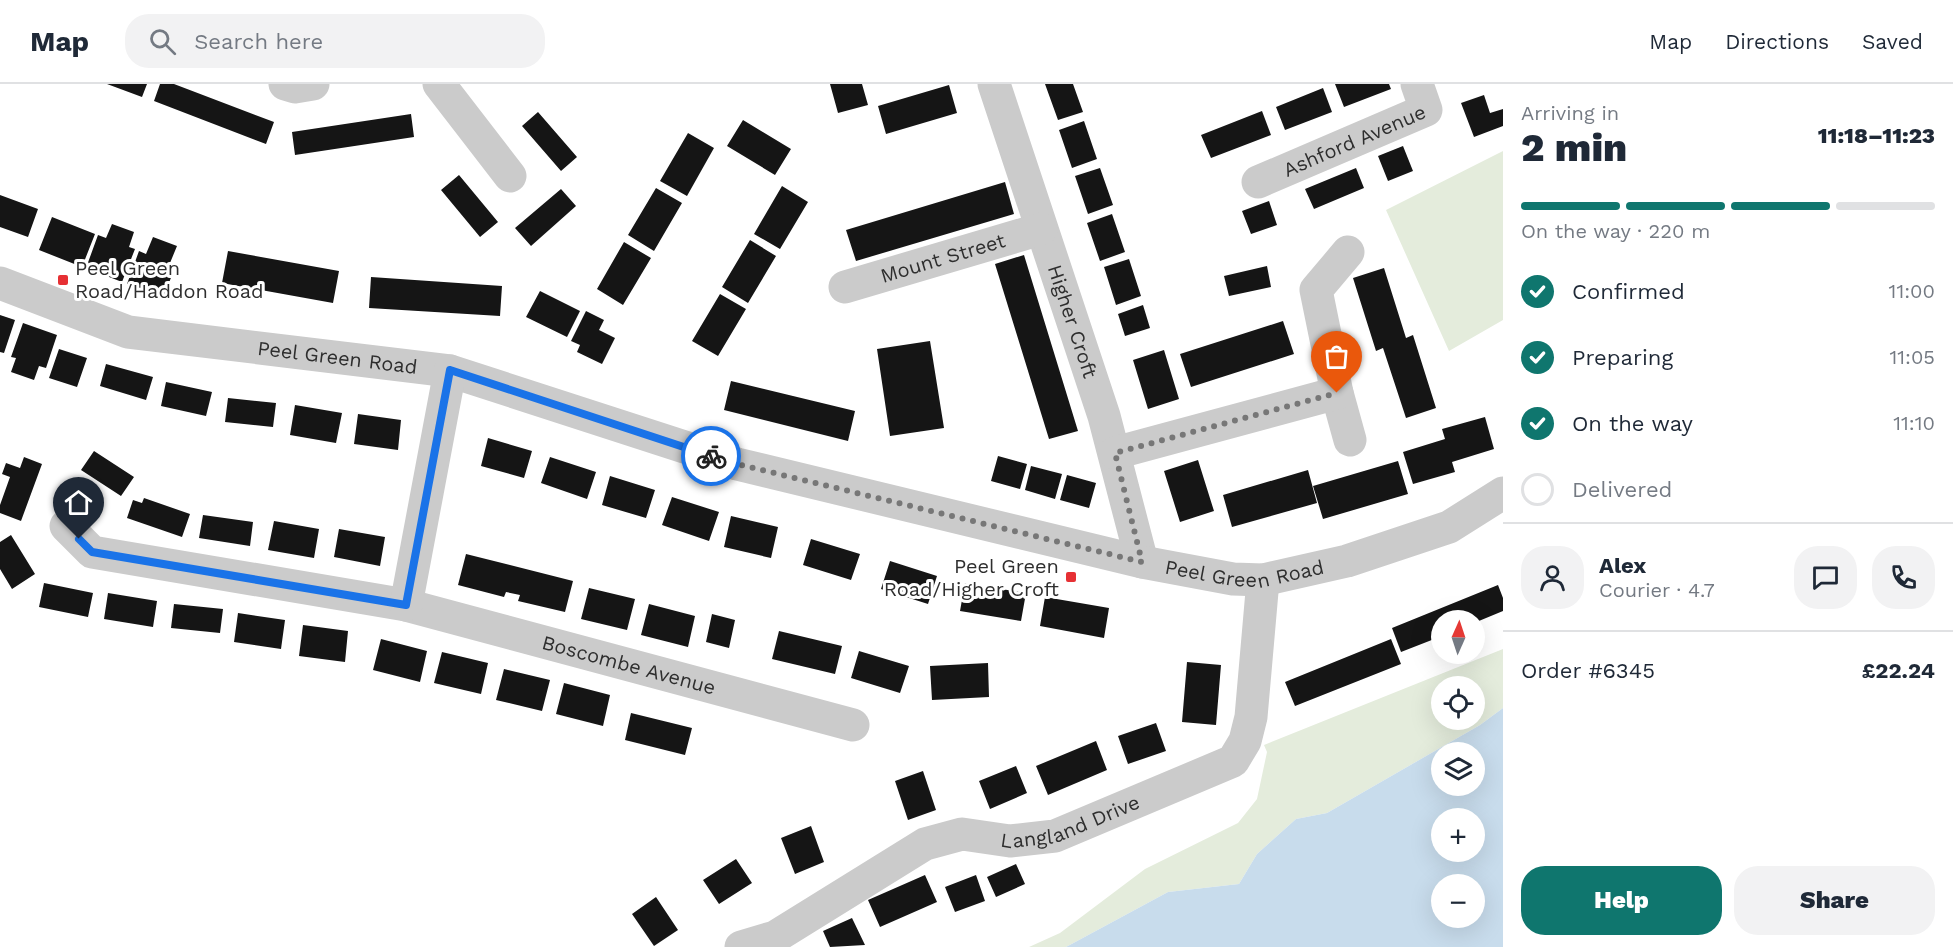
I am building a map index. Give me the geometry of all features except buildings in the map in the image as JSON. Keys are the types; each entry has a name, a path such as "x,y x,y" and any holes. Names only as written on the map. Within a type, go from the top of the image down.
{"street":[{"path":"285,84 295,87 314,84"},
{"path":"439,84 510,176"},
{"name":"Higher Croft","path":"993,84 1107,428 1142,562"},
{"name":"Ashford Avenue","path":"1258,182 1426,110 1417,84"},
{"name":"Mount Street","path":"845,287 1041,229"},
{"path":"1347,252 1316,290 1337,393 1350,440"},
{"name":"Peel Green Road","path":"0,283 128,332 450,370 737,464 1142,562 1233,579 1263,580 1347,561 1449,527 1503,493"},
{"path":"406,605 450,370"},
{"path":"1107,428 1337,393"},
{"name":"Boscombe Avenue","path":"66,526 92,552 406,605 853,725"},
{"name":"Langland Drive","path":"741,947 775,937 925,844 962,834 1010,841 1055,836 1233,761 1245,741 1251,717 1263,580"}],"green space":[{"path":"1503,151 1503,320 1449,351 1386,210"},
{"path":"1503,649 1503,708 1485,721 1485,676 1436,676 1466,664 1485,664 1485,656"},
{"path":"1431,678 1431,730 1471,730 1450,742 1431,742 1431,753 1327,813 1296,819 1257,854 1239,884 1168,892 1066,947 1029,947 1060,933 1145,869 1238,823 1257,799 1267,752 1264,745"}],"water":[{"path":"1503,708 1503,947 1066,947 1168,892 1239,884 1257,854 1296,819 1327,813 1431,753 1431,796 1485,796 1485,742 1450,742 1471,730 1485,730 1485,721"}],"way so far":[{"path":"711,456 1142,562 1115,453 1337,393"}],"place":[{"name":"Peel Green Road/Haddon Road","path":"63,280"},
{"name":"Peel Green Road/Higher Croft","path":"1071,577"}],"route":[{"path":"79,539 92,552 406,605 450,370 711,456"}]}
